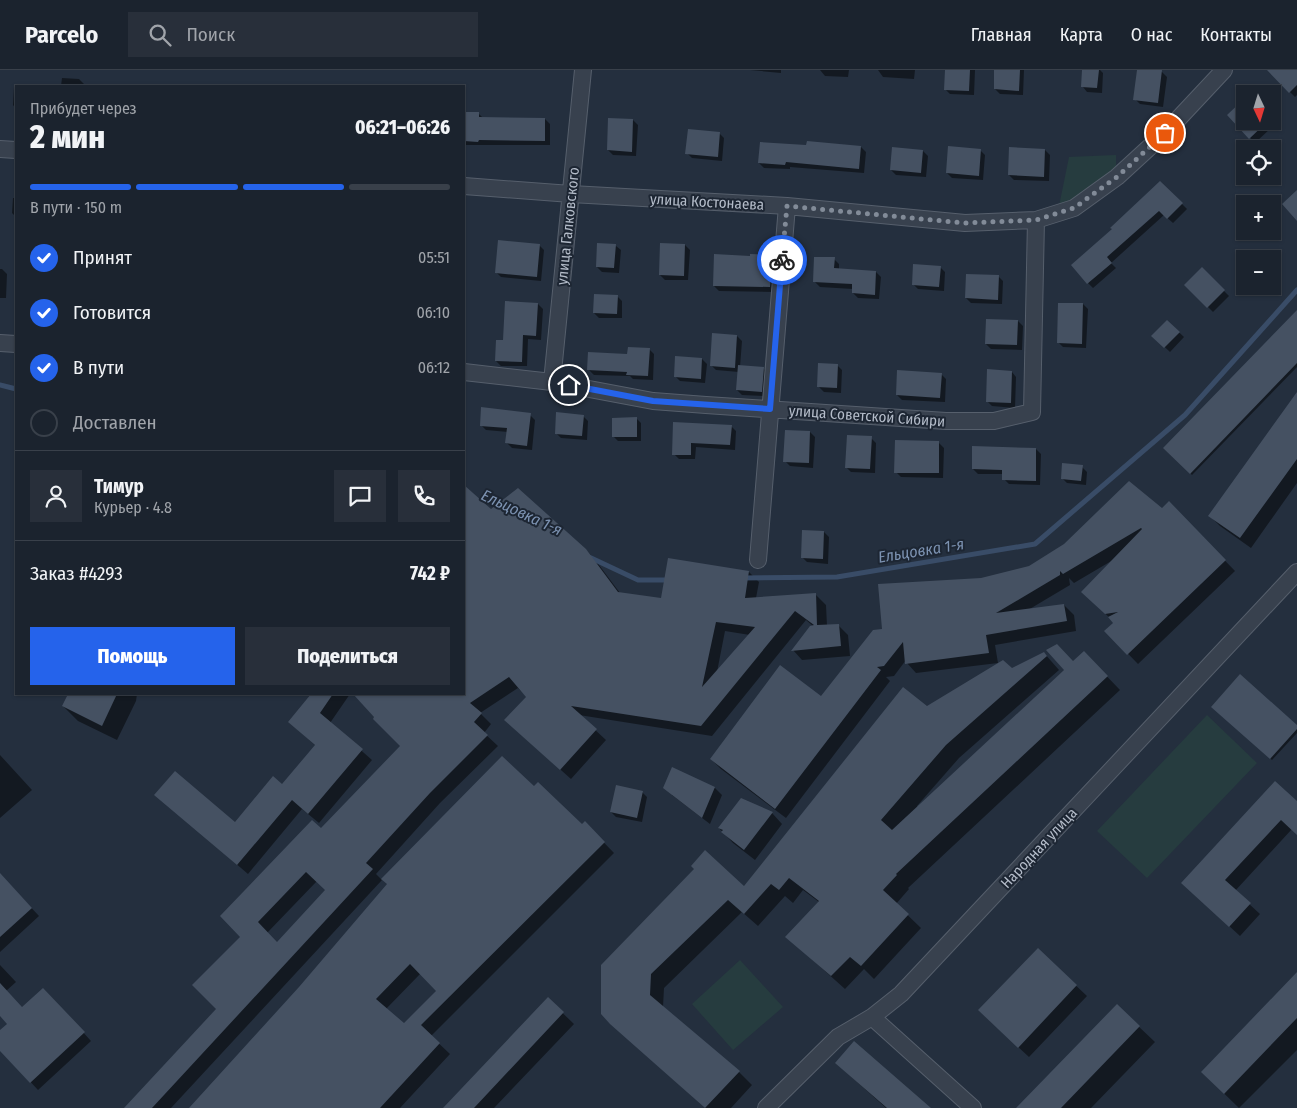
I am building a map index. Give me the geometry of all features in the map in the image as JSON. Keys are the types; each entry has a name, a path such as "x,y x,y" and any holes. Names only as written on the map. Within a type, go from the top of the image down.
{"street":[{"name":"улица Галковского","path":"552,382 582,70"},
{"name":"улица Костонаева","path":"465,186 787,206 964,223 1036,220 1074,208 1117,177 1165,133 1224,70"},
{"path":"0,149 15,150"},
{"path":"758,560 787,206"},
{"name":"улица Советской Сибири","path":"465,372 552,382 653,401 946,421 994,421 1032,412 1036,220"},
{"path":"0,343 15,344"},
{"name":"Народная улица","path":"766,1108 838,1037 872,1017 901,994 1297,572"},
{"path":"872,1017 973,1108"}],"green space":[{"path":"1116,155 1116,170 1091,190 1059,206 1069,157"},
{"path":"1207,715 1257,763 1147,878 1097,831"},
{"path":"740,960 783,1007 733,1050 692,1004"}],"building":[{"path":"945,70 970,70 969,91 944,90"},
{"path":"994,70 1020,70 1019,91 994,89"},
{"path":"1082,70 1099,70 1097,88 1081,87"},
{"path":"1137,70 1162,70 1158,103 1133,100"},
{"path":"1267,70 1297,70 1297,85 1289,93"},
{"path":"1236,106 1236,125 1227,115"},
{"path":"465,112 479,112 479,117 545,118 545,141 479,140 478,142 465,141"},
{"path":"608,118 633,119 632,152 607,150"},
{"path":"688,129 720,132 718,157 685,154"},
{"path":"1241,130 1258,130 1249,139"},
{"path":"807,141 861,146 859,169 786,162 785,165 758,163 760,142 806,145"},
{"path":"948,146 981,149 979,176 946,173"},
{"path":"892,147 923,150 921,173 890,170"},
{"path":"1009,147 1045,149 1044,177 1008,175"},
{"path":"1160,181 1183,203 1167,219 1159,211 1107,257 1112,263 1087,284 1071,265 1112,229 1110,228"},
{"path":"1297,190 1297,221 1282,204"},
{"path":"498,240 540,244 537,277 495,273"},
{"path":"597,243 616,244 614,268 596,267"},
{"path":"660,243 685,244 684,276 659,275"},
{"path":"714,254 773,255 770,287 713,286"},
{"path":"814,257 835,257 834,268 876,271 875,295 852,293 852,284 813,282"},
{"path":"913,264 941,266 939,287 912,285"},
{"path":"1202,267 1225,290 1207,308 1184,285"},
{"path":"966,274 999,275 998,300 965,298"},
{"path":"594,294 618,295 617,314 593,313"},
{"path":"505,301 538,303 536,336 523,335 522,362 495,361 496,340 503,340"},
{"path":"1058,303 1083,303 1082,344 1057,343"},
{"path":"1297,310 1297,363 1190,474 1163,448"},
{"path":"986,319 1018,320 1017,345 985,344"},
{"path":"1167,320 1180,332 1164,348 1151,336"},
{"path":"712,333 737,335 735,368 710,366"},
{"path":"628,347 650,348 648,376 626,375 627,372 587,370 588,352 627,354"},
{"path":"675,356 702,358 701,379 674,377"},
{"path":"818,363 838,364 837,388 817,387"},
{"path":"738,365 764,367 762,392 736,390"},
{"path":"987,369 1012,371 1011,403 986,402"},
{"path":"897,370 942,373 940,398 896,395"},
{"path":"1297,392 1297,459 1240,538 1208,516"},
{"path":"481,407 531,413 527,446 505,443 507,428 480,426"},
{"path":"556,412 584,415 582,436 555,434"},
{"path":"637,417 637,437 612,437 612,418"},
{"path":"673,422 732,425 730,445 691,443 691,455 672,455"},
{"path":"785,430 810,431 809,463 783,462"},
{"path":"847,435 872,436 870,469 845,468"},
{"path":"895,440 939,441 939,473 894,473"},
{"path":"972,446 1036,448 1036,481 1002,480 1002,470 972,469"},
{"path":"1062,463 1083,465 1081,481 1061,479"},
{"path":"1129,481 1162,508 1169,501 1226,560 1127,655 1104,631 1113,623 1108,617 1118,612 1105,614 1081,592 1141,528 1063,574 1060,571 1060,575 996,613 1064,604 1067,621 986,635 989,653 905,664 903,642 884,666 877,667 881,670 775,809 710,759 780,665 821,696 873,630 882,629 878,584 981,578 1029,566 1064,544"},
{"path":"465,486 491,509 518,488 586,549 618,592 661,598 668,558 749,571 745,598 816,593 817,625 839,624 841,646 791,651 810,626 814,625 795,611 701,726 571,706 597,729 560,770 504,720 526,697 509,677 470,703 482,713 474,722 488,735 430,793 366,863 373,869 152,1108 124,1108 216,1009 192,985 240,937 220,916 312,820 321,828 400,746 373,719 374,717 354,695 465,695","holes":["716,622 755,627 702,687","306,872 325,890 277,942 258,922"]},
{"path":"802,530 824,531 823,559 801,558"},
{"path":"1057,644 1073,661 1084,651 1108,676 896,874 883,890 909,914 861,966 850,957 831,976 785,937 819,901 789,878 779,890 771,884 744,914 728,900 651,974 650,995 740,1071 705,1108 601,1014 601,965 694,869 691,866 705,850 744,886 903,687 927,706 1003,660 1012,668 1044,652 1047,656 946,745 881,820 892,830 1064,670 1046,650"},
{"path":"1240,674 1297,725 1297,729 1270,759 1211,707"},
{"path":"68,695 117,695 102,726 62,706"},
{"path":"310,695 332,695 320,713 363,749 308,814 292,800 237,865 154,795 175,771 235,822 273,776 282,784 315,745 288,722"},
{"path":"502,756 534,786 538,782 582,824 585,821 605,842 421,1025 440,1043 380,1108 189,1108 299,987 387,884 381,879","holes":["410,964 436,991 404,1023 376,999"]},
{"path":"672,767 715,787 702,818 663,788"},
{"path":"1275,781 1297,801 1297,835 1281,820 1225,880 1251,903 1229,927 1181,883"},
{"path":"616,785 643,791 637,818 610,812"},
{"path":"741,798 773,812 744,850 721,832 723,830 718,828"},
{"path":"0,873 32,908 0,937"},
{"path":"1038,948 1077,985 1018,1048 978,1010"},
{"path":"1297,972 1297,1018 1224,1094 1201,1072"},
{"path":"0,983 22,1007 43,988 85,1032 30,1083 0,1051 0,1030 7,1024 0,1016"},
{"path":"548,997 564,1012 474,1108 443,1108"},
{"path":"1117,1004 1140,1026 1061,1108 1016,1108"},
{"path":"854,1041 931,1108 887,1108 835,1063"}],"waterway":[{"name":"Ельцовка 1-я","path":"741,578 837,577 1035,544 1185,415 1297,290"},
{"name":"Ельцовка 1-я","path":"0,385 15,389"},
{"name":"Ельцовка 1-я","path":"589,557 638,580 670,580"}],"way so far":[{"path":"782,260 787,206 964,223 1036,220 1074,208 1117,177 1165,133"}],"route":[{"path":"569,385 653,401 770,409 782,260"}]}
